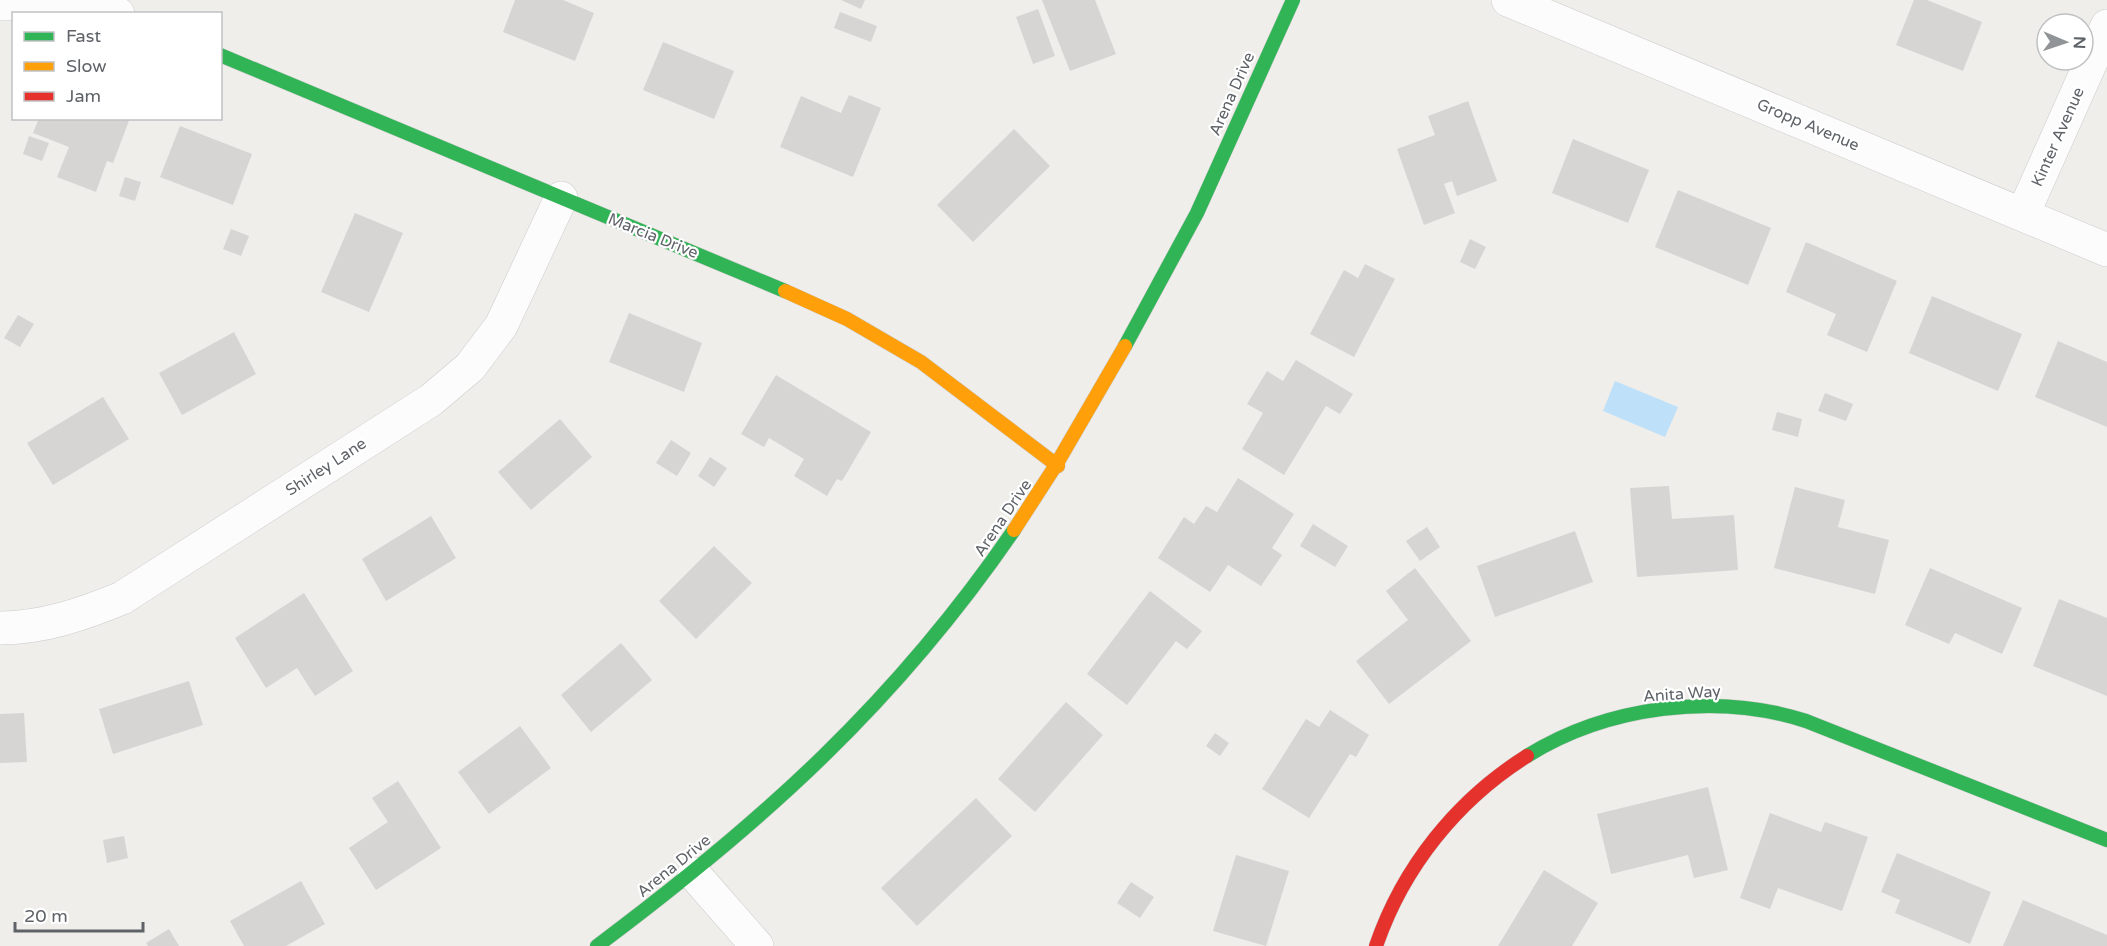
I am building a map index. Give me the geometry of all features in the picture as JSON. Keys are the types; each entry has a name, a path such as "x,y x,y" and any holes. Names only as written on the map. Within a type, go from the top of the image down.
{"street":[{"name":"Arena Drive","path":"597,946 694,874 817,763 889,691 979,581 1058,466 1088,416 1196,214 1293,0"},
{"name":"Gropp Avenue","path":"1508,0 2107,250"},
{"path":"0,4 69,3 109,12"},
{"name":"Kinter Avenue","path":"2023,214 2107,27"},
{"name":"Marcia Drive","path":"222,56 770,284 847,319 921,362 1058,466"},
{"name":"Shirley Lane","path":"0,627 18,628 76,616 122,598 431,400 470,367 501,326 561,198"},
{"name":"Anita Way","path":"1376,946 1404,881 1443,826 1491,780 1542,747 1579,731 1598,723 1657,709 1718,705 1784,714 2107,840"},
{"path":"694,874 757,946"}],"water":[{"path":"1615,381 1678,407 1665,437 1603,411"}],"building":[{"path":"515,0 563,0 594,13 575,61 503,32"},
{"path":"841,0 865,0 861,9"},
{"path":"1042,0 1095,0 1116,54 1070,71"},
{"path":"1914,0 1927,0 1982,22 1963,71 1896,45"},
{"path":"1038,9 1055,56 1033,64 1016,17"},
{"path":"840,12 877,26 871,42 834,28"},
{"path":"663,42 734,71 714,119 643,90"},
{"path":"849,95 881,108 853,177 780,147 801,96 841,113"},
{"path":"1468,101 1497,181 1457,196 1452,181 1444,184 1455,213 1424,225 1397,149 1435,135 1428,116"},
{"path":"38,120 129,120 113,163 107,161 96,192 57,177 69,147 33,133"},
{"path":"180,126 252,154 233,205 160,177"},
{"path":"1014,129 1050,166 973,242 937,205"},
{"path":"29,136 49,143 42,161 23,154"},
{"path":"1573,139 1649,170 1628,223 1552,193"},
{"path":"125,177 141,182 135,201 119,196"},
{"path":"1678,190 1771,228 1748,285 1655,247"},
{"path":"355,213 403,233 369,312 321,292"},
{"path":"231,229 249,236 241,256 223,249"},
{"path":"1470,239 1486,247 1475,269 1460,262"},
{"path":"1806,242 1897,281 1867,352 1827,335 1836,314 1786,292"},
{"path":"1365,264 1395,279 1354,357 1310,334 1344,270 1358,278"},
{"path":"1932,296 2022,334 1998,391 1909,353"},
{"path":"629,313 702,343 684,392 609,362"},
{"path":"18,315 34,324 20,347 4,338"},
{"path":"234,332 256,374 182,415 159,373"},
{"path":"2058,341 2107,362 2107,427 2035,397"},
{"path":"1296,360 1353,394 1340,414 1326,406 1284,475 1242,449 1263,413 1247,404 1267,371 1283,381"},
{"path":"776,375 871,432 842,481 837,479 827,496 794,476 804,459 769,438 764,447 741,434"},
{"path":"1825,393 1853,404 1846,421 1818,411"},
{"path":"103,397 129,439 53,485 27,443"},
{"path":"1777,412 1802,419 1798,437 1772,430"},
{"path":"560,419 592,457 531,510 498,472"},
{"path":"671,440 691,453 677,476 656,463"},
{"path":"710,457 727,468 714,487 698,476"},
{"path":"1238,478 1294,514 1272,548 1282,555 1261,586 1228,565 1210,592 1158,558 1184,517 1194,524 1206,506 1217,512"},
{"path":"1669,486 1672,519 1734,515 1738,570 1637,577 1630,488"},
{"path":"1795,487 1845,500 1838,527 1889,540 1875,594 1774,568"},
{"path":"431,516 456,558 386,601 362,559"},
{"path":"1313,524 1348,546 1335,567 1300,546"},
{"path":"1427,527 1440,547 1420,561 1406,541"},
{"path":"1575,531 1593,582 1495,617 1477,566"},
{"path":"714,546 752,583 696,639 659,601"},
{"path":"1415,568 1471,641 1389,704 1356,661 1408,620 1386,591"},
{"path":"1930,568 2022,608 2002,654 1955,633 1949,644 1905,625"},
{"path":"1150,591 1202,631 1187,649 1176,641 1127,705 1087,674"},
{"path":"304,593 353,671 315,696 297,668 266,688 235,638"},
{"path":"2059,599 2107,618 2107,696 2033,666"},
{"path":"621,643 652,680 591,732 561,695"},
{"path":"189,681 203,725 113,754 99,709"},
{"path":"1066,702 1103,735 1035,812 998,779"},
{"path":"1330,710 1369,735 1356,757 1350,754 1309,818 1262,789 1306,719 1319,727"},
{"path":"24,713 27,762 0,763 0,714"},
{"path":"520,726 551,768 489,814 458,772"},
{"path":"1215,733 1229,743 1220,756 1206,746"},
{"path":"398,781 441,848 376,890 349,848 388,822 372,798"},
{"path":"1708,787 1728,870 1694,878 1688,855 1611,874 1597,814"},
{"path":"976,798 1012,836 917,926 881,888"},
{"path":"1770,813 1821,832 1825,822 1868,837 1842,911 1778,888 1770,909 1740,898"},
{"path":"124,836 128,858 107,863 103,840"},
{"path":"1897,853 1991,892 1970,944 1895,913 1900,900 1881,892"},
{"path":"1236,855 1289,871 1266,946 1213,931"},
{"path":"1544,870 1598,903 1572,946 1498,946"},
{"path":"301,881 325,924 286,946 244,946 230,921"},
{"path":"1131,882 1154,897 1140,918 1117,903"},
{"path":"2023,900 2107,935 2107,946 2003,946"},
{"path":"169,929 179,946 148,946 146,943"}],"traffic: fast":[{"path":"1125,346 1197,213 1293,0"},
{"path":"222,56 785,291"},
{"path":"597,946 716,853 824,756 874,705 922,650 969,592 1014,530"},
{"path":"1527,756 1558,739 1592,725 1627,715 1700,706 1736,707 1772,712 1806,721 2107,840"}],"traffic: slow":[{"path":"785,291 847,319 921,362 1058,466"},
{"path":"1014,530 1056,465 1125,346"}],"traffic: jam":[{"path":"1376,946 1401,889 1435,838 1478,793 1527,756"}]}
